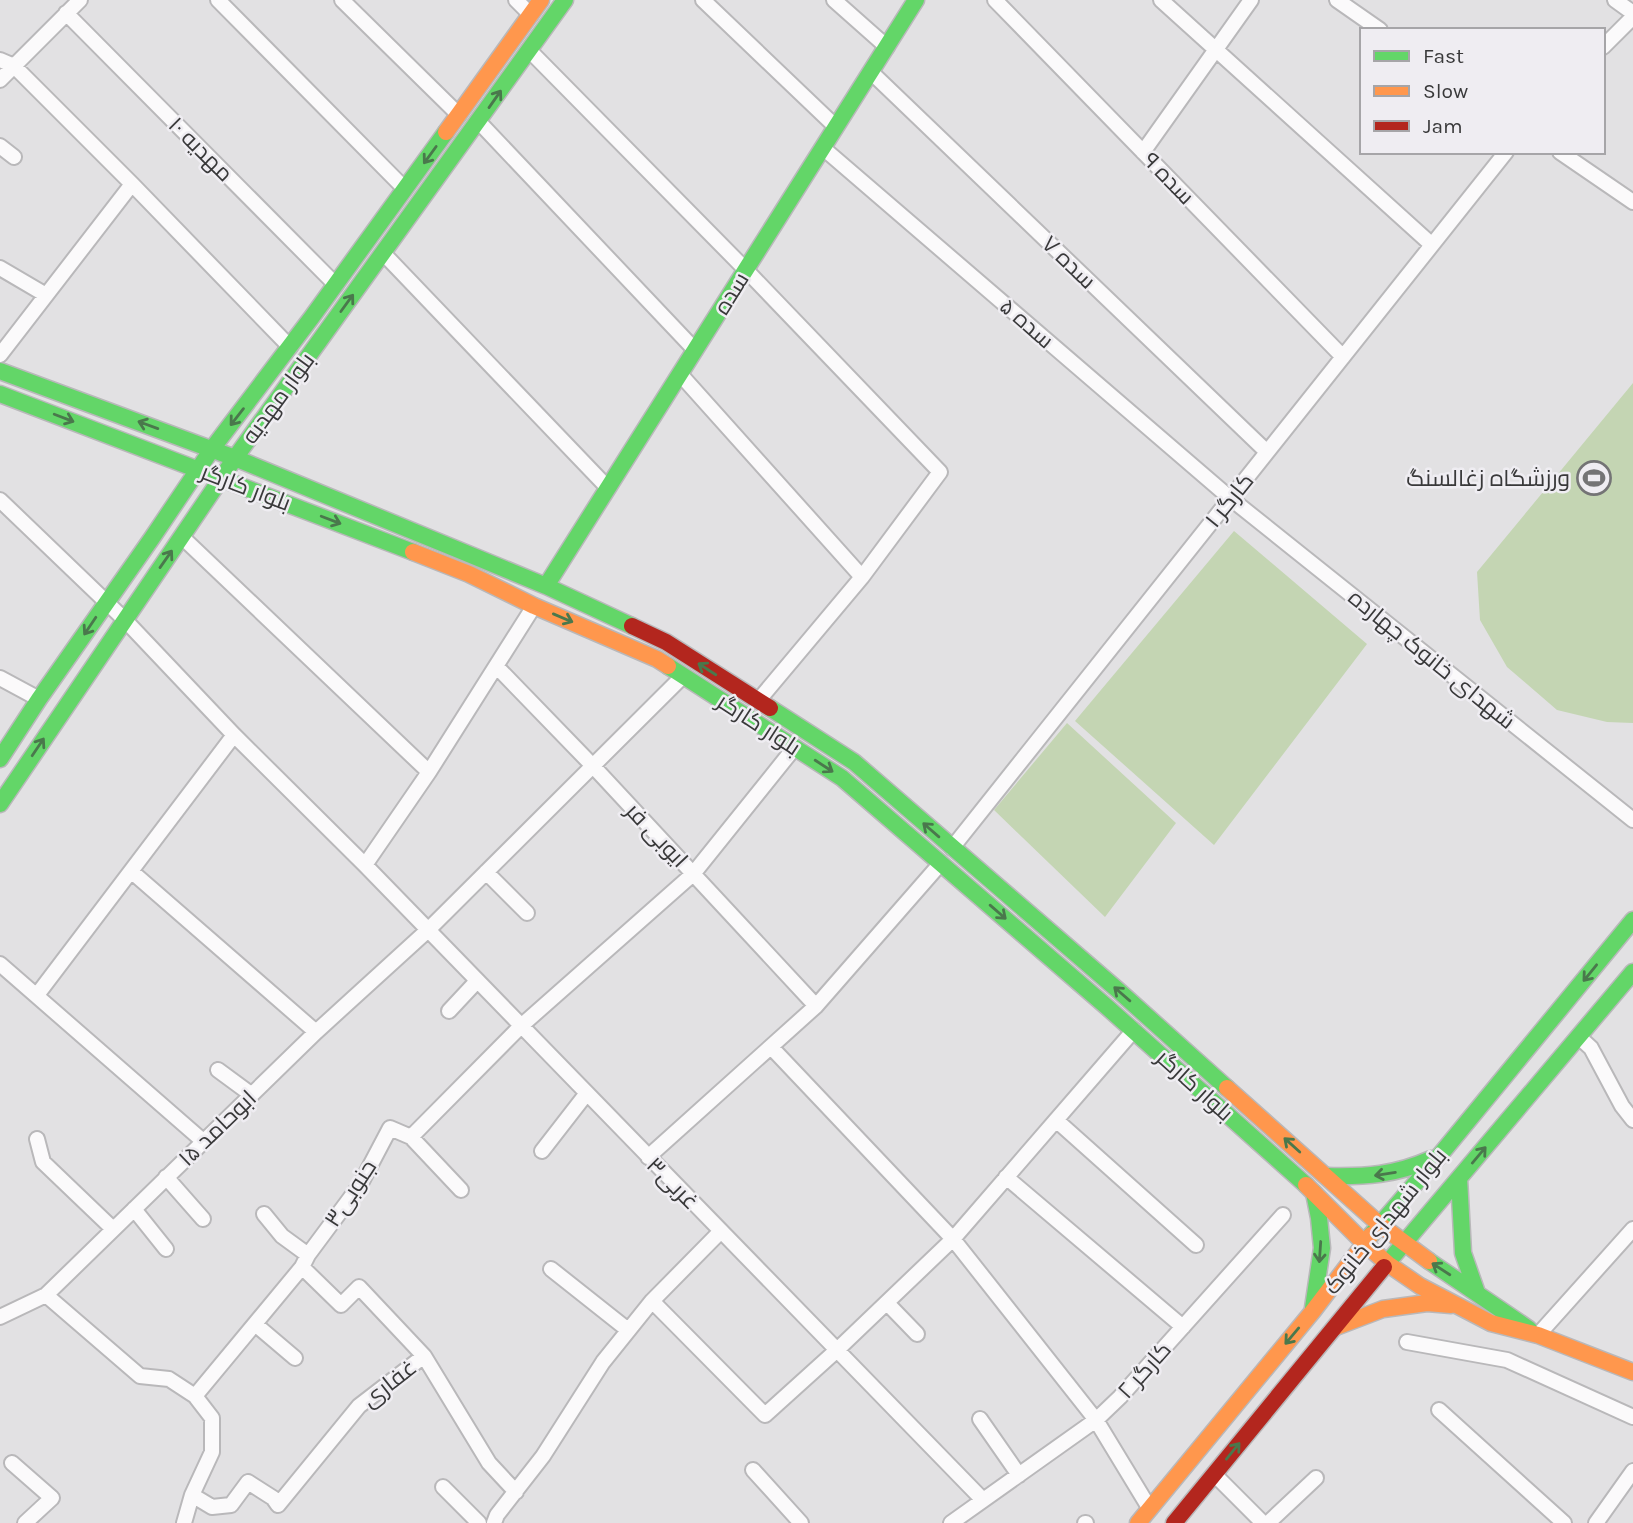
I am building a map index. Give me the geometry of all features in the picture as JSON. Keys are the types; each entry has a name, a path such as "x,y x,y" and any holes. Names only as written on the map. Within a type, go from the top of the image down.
{"main road":[{"name":"بلوار مهدیه","path":"0,759 212,449 336,285 541,0"},
{"name":"بلوار مهدیه","path":"0,804 235,458 565,0"},
{"name":"سده","path":"546,586 916,0"},
{"path":"312,317 327,330"},
{"name":"بلوار کارگر","path":"0,371 235,458 546,586 666,642 854,762 1120,992 1379,1224 1538,1335"},
{"name":"بلوار کارگر","path":"0,394 469,574 534,606 657,659 842,778 1134,1030 1388,1264 1420,1286 1490,1323 1538,1335"},
{"path":"88,427 96,406"},
{"name":"بلوار شهدای خانوک","path":"1138,1523 1313,1311 1379,1224 1440,1155 1633,920"},
{"name":"بلوار شهدای خانوک","path":"1174,1523 1633,972"},
{"path":"1327,1176 1383,1175 1409,1170 1440,1155"},
{"path":"1459,1178 1463,1253 1477,1293"},
{"path":"1313,1311 1322,1248 1320,1218 1314,1193"},
{"path":"1335,1327 1383,1309 1427,1303 1456,1306"},
{"path":"1538,1335 1633,1372"}],"street":[{"path":"0,80 80,0"},
{"path":"218,0 405,189"},
{"path":"342,0 459,115"},
{"path":"516,0 531,15"},
{"path":"703,0 836,127"},
{"path":"834,0 887,47"},
{"name":"سده ۹","path":"995,0 1343,357"},
{"path":"1161,0 1432,245"},
{"path":"1143,152 1251,0"},
{"path":"1337,0 1377,28"},
{"path":"1605,45 1633,15 1615,0"},
{"name":"مهدیه ۱۰","path":"66,13 336,285"},
{"path":"529,50 940,472 862,577 758,701"},
{"path":"0,60 14,66 290,347"},
{"name":"سده ۷","path":"870,72 1267,452"},
{"path":"479,122 695,350"},
{"path":"0,146 13,157"},
{"name":"سده ۵","path":"823,148 1230,498"},
{"name":"کارگر ۱","path":"952,848 1504,154"},
{"path":"1563,154 1633,202"},
{"path":"0,355 132,184"},
{"path":"383,253 608,488"},
{"path":"0,268 46,295"},
{"path":"680,374 862,577"},
{"name":"شهدای خانوک چهارده","path":"1230,498 1633,820"},
{"name":"غربی۳","path":"0,500 124,619 234,735 365,865 983,1500"},
{"path":"182,537 429,772"},
{"path":"365,865 429,772 534,606"},
{"name":"ایوبی فر","path":"496,666 816,1006"},
{"name":"ابوحامد ۱۵","path":"0,1317 46,1295 251,1094 428,930 683,676"},
{"path":"0,678 39,699"},
{"path":"37,995 234,735"},
{"path":"461,1190 411,1137 521,1026 693,874 795,747"},
{"path":"648,1157 816,1006 940,863"},
{"path":"131,871 316,1032"},
{"path":"486,872 527,913"},
{"path":"0,964 203,1141"},
{"path":"449,1011 477,981"},
{"path":"652,1301 765,1415 953,1239 1134,1030"},
{"path":"1578,1037 1591,1048 1622,1106 1633,1120"},
{"path":"771,1047 953,1239 1096,1420 1150,1509"},
{"path":"218,1070 251,1094"},
{"path":"542,1151 587,1093"},
{"path":"1056,1120 1196,1245"},
{"name":"جنوبی۳","path":"195,1396 305,1261 360,1185 390,1128 411,1137"},
{"path":"37,1139 43,1161 113,1229"},
{"path":"166,1177 203,1219"},
{"path":"1006,1177 1183,1326"},
{"path":"134,1209 166,1249"},
{"path":"264,1214 341,1306 359,1287 424,1356"},
{"name":"کارگر ۲","path":"951,1523 1096,1420 1120,1397 1283,1215"},
{"path":"1538,1335 1633,1229"},
{"path":"494,1523 497,1515 543,1456 603,1362 652,1301 722,1231"},
{"path":"551,1269 628,1330"},
{"path":"46,1295 140,1376 169,1379 195,1396 212,1418 212,1452 192,1495 184,1523"},
{"path":"887,1303 917,1334"},
{"path":"256,1324 295,1358"},
{"path":"1408,1342 1507,1360 1633,1417"},
{"name":"غفاری","path":"192,1495 212,1507 231,1505 248,1482 273,1497 278,1505 359,1406 424,1356 489,1463 516,1492"},
{"path":"1439,1410 1564,1523"},
{"path":"979,1419 1019,1475"},
{"path":"12,1463 52,1499 25,1523"},
{"path":"753,1470 800,1523"},
{"path":"1596,1523 1633,1471"},
{"path":"1214,1474 1266,1523 1316,1478"},
{"path":"443,1488 479,1523"}],"green space":[{"name":"ورزشگاه زغالسنگ","path":"1633,383 1633,723 1607,722 1557,710 1507,667 1480,620 1477,572"},
{"path":"1234,531 1367,644 1214,845 1075,721"},
{"path":"1067,723 1176,823 1105,917 994,810"}],"traffic: fast":[{"path":"0,804 235,458 565,0"},
{"path":"546,586 916,0"},
{"path":"0,759 212,449 446,132"},
{"path":"0,371 235,458 546,586 632,626"},
{"path":"0,394 413,552"},
{"path":"668,666 842,778 1107,1007 1306,1185"},
{"path":"770,708 854,762 1227,1088"},
{"path":"1371,1235 1633,920"},
{"path":"1384,1267 1633,972"},
{"path":"1327,1176 1380,1174 1405,1169 1431,1159"},
{"path":"1459,1178 1463,1253 1477,1293"},
{"path":"1313,1308 1322,1248 1314,1193"},
{"path":"1429,1261 1529,1329"}],"traffic: slow":[{"path":"446,132 541,0"},
{"path":"413,552 469,574 668,666"},
{"path":"1227,1088 1379,1224 1429,1261"},
{"path":"1306,1185 1364,1243 1420,1286 1491,1323 1538,1335 1633,1372"},
{"path":"1138,1523 1313,1311 1371,1235"},
{"path":"1336,1327 1383,1309 1427,1303 1451,1305"}],"traffic: jam":[{"path":"632,626 666,642 770,708"},
{"path":"1174,1523 1384,1267"}],"place":[{"name":"ورزشگاه زغالسنگ","path":"1594,478"}]}
